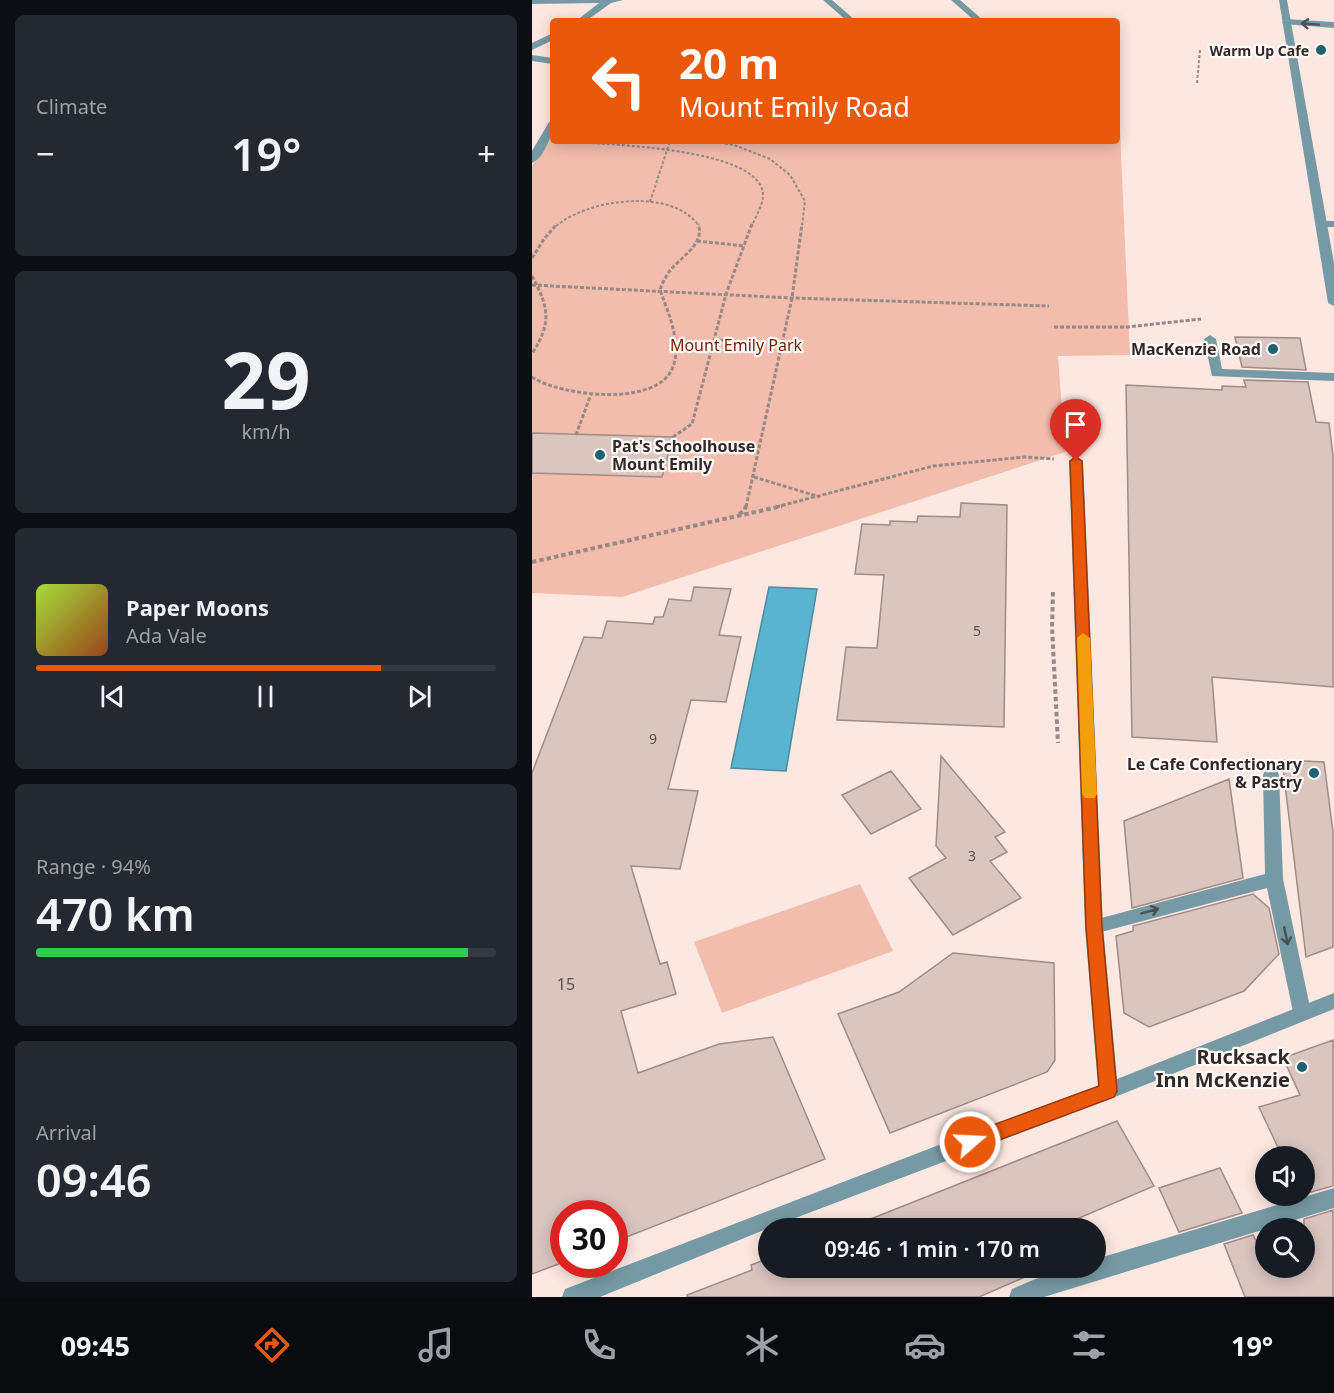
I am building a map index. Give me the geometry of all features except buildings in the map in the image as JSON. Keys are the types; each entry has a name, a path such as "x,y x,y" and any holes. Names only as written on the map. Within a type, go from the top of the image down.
{"street":[{"path":"592,17 609,0"},
{"path":"532,1 619,0"},
{"path":"827,0 848,18"},
{"path":"955,0 976,18"},
{"path":"1283,0 1328,224 1333,303"},
{"path":"1286,22 1333,25"},
{"path":"532,47 550,38"},
{"path":"532,58 550,61"},
{"path":"532,160 550,129"},
{"path":"1210,339 1216,373 1333,377"},
{"path":"1076,461 1094,927 1108,1091"},
{"path":"1271,776 1274,879 1302,1012"},
{"path":"1094,927 1274,879"},
{"path":"573,1297 970,1142 1108,1091 1333,1001"},
{"path":"1020,1297 1049,1284 1333,1198"}],"path":[{"path":"1197,83 1200,50"},
{"path":"597,144 667,151 724,161 744,169 759,183 763,196 726,294 692,424 673,436"},
{"path":"650,202 669,144"},
{"path":"728,144 770,159 790,175 805,201 792,298 754,477 744,511 735,516"},
{"path":"532,258 546,233 572,215 596,206 650,202 675,207 690,213 700,226 697,241 689,252 666,272 660,290 674,327 674,363 669,376 655,385 633,391 591,394 552,389 533,379"},
{"path":"697,241 745,246"},
{"path":"532,276 534,285 546,300 548,316 539,343 532,354"},
{"path":"534,285 792,298 1049,306"},
{"path":"1054,327 1127,327 1207,318"},
{"path":"714,340 782,344"},
{"path":"576,435 591,394"},
{"path":"532,562 821,497 933,466 1026,457 1076,461"},
{"path":"754,477 821,497"}],"green space":[{"name":"Mount Emily Park","path":"1120,130 1130,355 1058,356 1065,452 622,597 532,593 532,166 550,134 550,144 1120,144"},
{"path":"860,884 893,951 722,1013 694,942"}],"water":[{"path":"769,587 817,589 786,771 731,768"}],"slow traffic":[{"path":"1083,638 1090,794"}],"place":[{"name":"Warm Up Cafe","path":"1321,50"},
{"name":"MacKenzie Road","path":"1273,349"},
{"name":"Pat's Schoolhouse Mount Emily","path":"600,455"},
{"name":"Le Cafe Confectionary & Pastry","path":"1314,773"},
{"name":"Rucksack Inn McKenzie","path":"1302,1067"}],"route":[{"path":"970,1142 1108,1091 1094,927 1076,461"}]}
